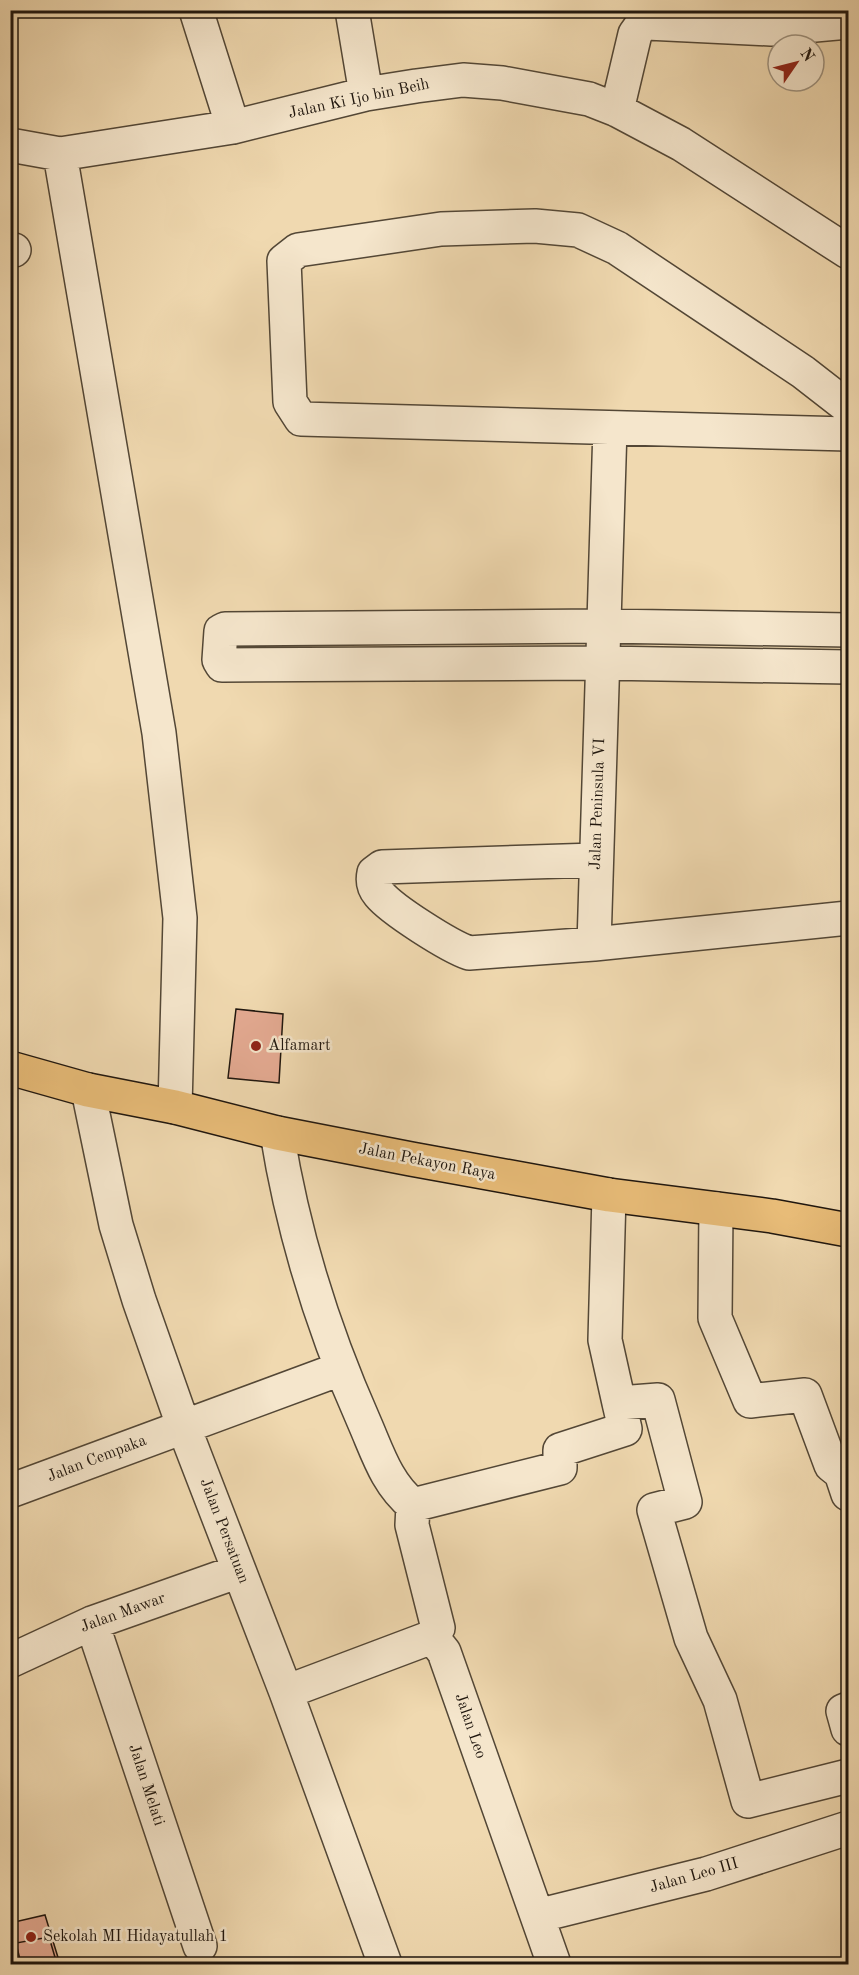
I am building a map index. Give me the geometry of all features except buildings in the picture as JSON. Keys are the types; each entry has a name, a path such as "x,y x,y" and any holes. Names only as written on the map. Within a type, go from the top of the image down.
{"main road":[{"name":"Jalan Pekayon Raya","path":"10,1068 88,1090 175,1107 277,1133 609,1195 849,1230"}],"street":[{"path":"196,10 233,127"},
{"path":"352,10 366,94"},
{"path":"708,27 739,10"},
{"path":"617,110 635,34 647,23 771,29 849,22"},
{"name":"Jalan Ki Ijo bin Beih","path":"10,145 60,154 233,127 366,94 463,80 532,88 589,99 617,110 681,144 849,252"},
{"path":"60,154 159,733 180,918 175,1107"},
{"path":"849,407 803,372 617,248 578,230 535,226 441,229 298,250 284,261 290,402 301,419 849,434"},
{"name":"Jalan Peninsula VI","path":"594,944 610,428"},
{"path":"849,630 604,626 225,629 221,632 219,660 222,664 602,663 849,667"},
{"path":"596,860 382,867 374,873 372,882 381,897 450,946 469,953 594,944 849,918"},
{"name":"Jalan Persatuan","path":"88,1090 116,1225 183,1425 286,1692 386,1965"},
{"path":"277,1133 288,1199 340,1369 390,1481 413,1505 411,1525 438,1628 432,1637 286,1692"},
{"path":"413,1505 560,1468 560,1450 625,1429 604,1340 609,1195"},
{"path":"716,1209 715,1318 750,1401 805,1395 831,1466 841,1473 849,1494"},
{"name":"Jalan Cempaka","path":"10,1491 122,1452 183,1425 340,1369"},
{"path":"619,1403 658,1400 686,1502 654,1510 692,1638 720,1700 748,1801 849,1776"},
{"name":"Jalan Mawar","path":"10,1661 92,1623 239,1571"},
{"name":"Jalan Melati","path":"92,1623 200,1946"},
{"name":"Jalan Leo","path":"432,1637 444,1652 554,1965"},
{"path":"849,1709 843,1711 849,1729"},
{"name":"Jalan Leo III","path":"537,1916 706,1874 849,1828"}],"place":[{"name":"Alfamart","path":"256,1046"},
{"name":"Sekolah MI Hidayatullah 1","path":"31,1937"}]}
